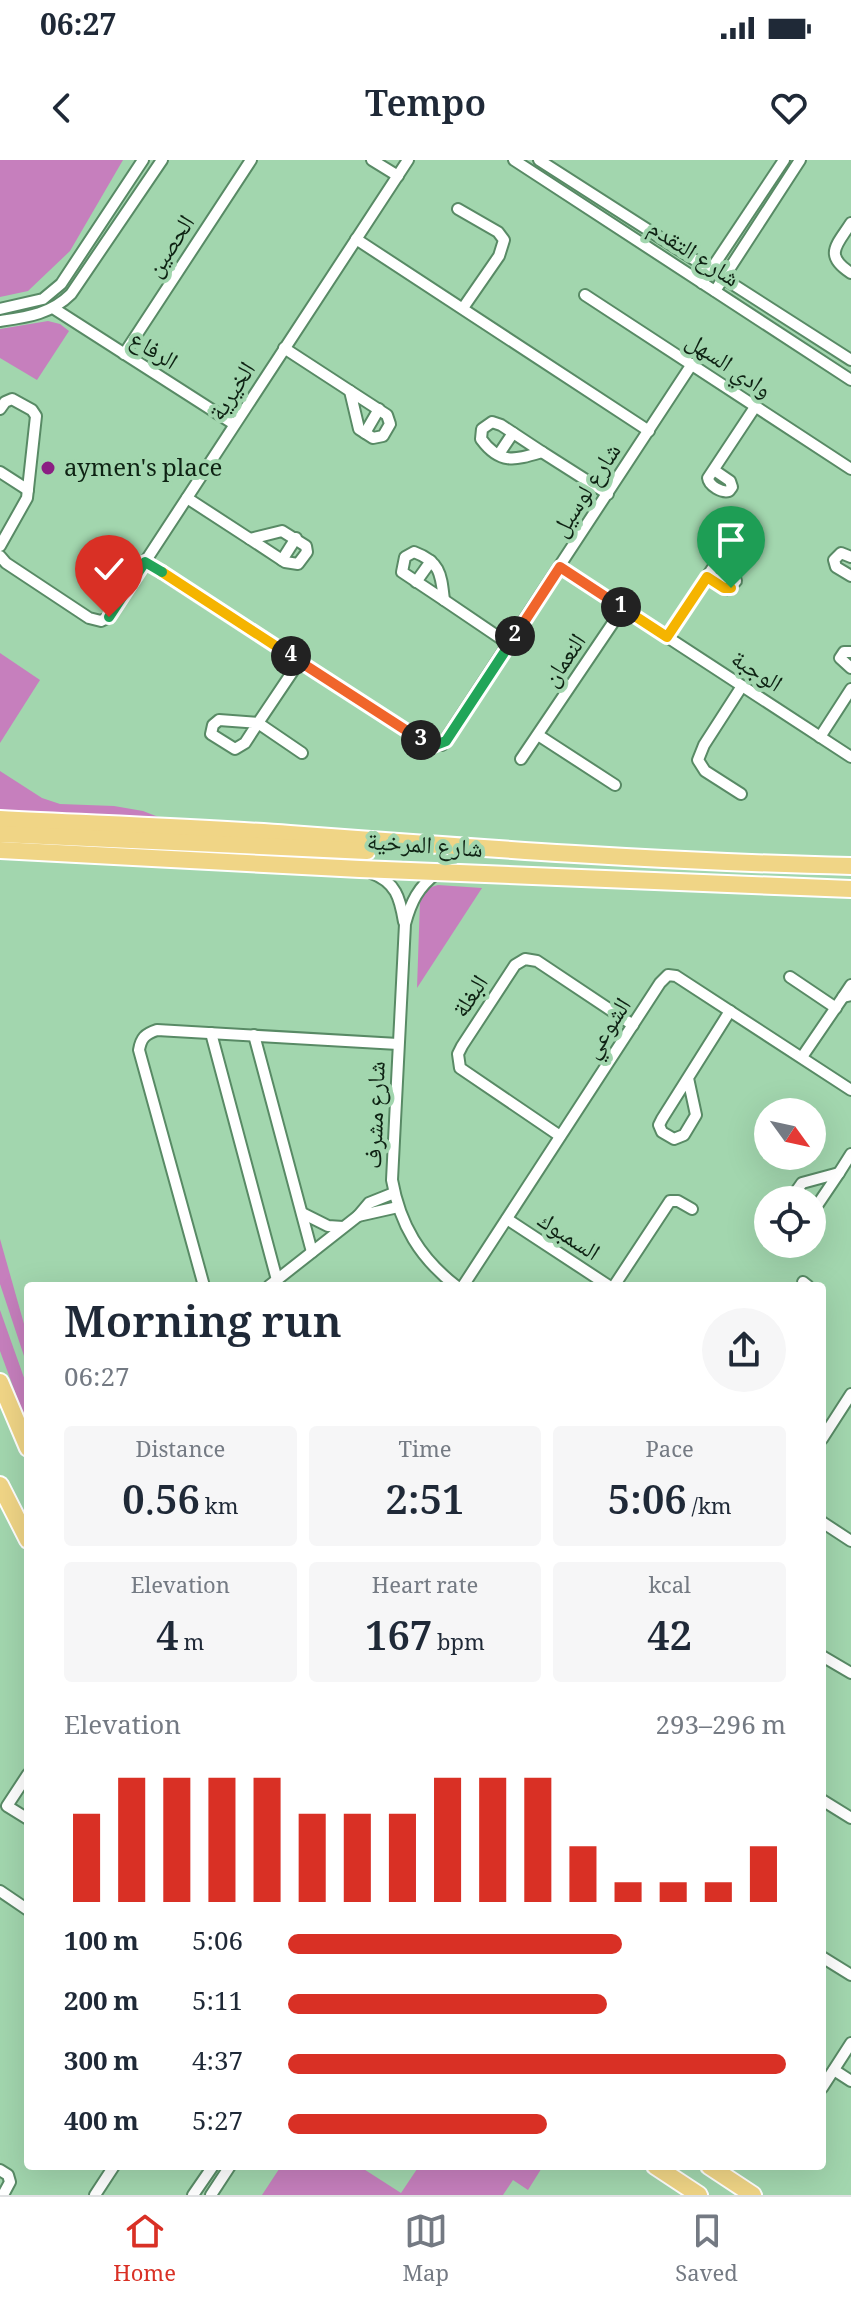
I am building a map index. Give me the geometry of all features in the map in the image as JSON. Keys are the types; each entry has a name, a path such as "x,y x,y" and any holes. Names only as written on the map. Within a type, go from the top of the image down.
{"highway":[{"name":"شارع المرخية","path":"4,818 288,834 412,845 851,866"},
{"path":"0,834 328,850 374,851 412,845"},
{"name":"شارع المرخية","path":"0,850 360,869 851,889"},
{"path":"0,1382 24,1439"},
{"path":"0,1485 24,1532"},
{"path":"661,2170 699,2195"},
{"path":"715,2170 753,2195"}],"street":[{"path":"0,309 43,299 61,284 143,160"},
{"path":"0,321 39,314 71,294 162,160"},
{"name":"الحصين","path":"124,354 251,160"},
{"path":"372,160 398,176"},
{"name":"الخيرية","path":"0,556 95,621 109,617 408,160"},
{"name":"شارع التقدم","path":"514,160 851,380"},
{"name":"شارع التقدم","path":"539,160 558,165 851,360"},
{"path":"702,283 784,160"},
{"path":"715,291 800,160"},
{"path":"548,181 558,165"},
{"path":"458,209 498,232 504,240 499,256 463,308"},
{"path":"851,223 835,248 834,255 839,265 851,273"},
{"path":"356,239 649,431"},
{"name":"وادي السهل","path":"585,295 851,469"},
{"name":"الرفاع","path":"53,308 234,424"},
{"path":"284,348 379,409 389,419 388,428 379,438 365,433 356,423 350,391"},
{"name":"شارع لوسيل","path":"145,562 433,746 446,741 692,364"},
{"path":"0,409 12,399 34,411 28,490 22,510 0,546"},
{"path":"714,470 755,407"},
{"path":"365,433 379,409"},
{"path":"542,452 513,460 483,442 480,434 488,424 495,423 513,433 608,494"},
{"path":"499,454 513,433"},
{"path":"0,472 28,490"},
{"path":"187,498 282,560 294,564 301,562 305,555 306,546 282,531 250,539"},
{"path":"282,560 296,538"},
{"path":"444,600 440,571 431,561 414,552 405,557 402,572 509,644"},
{"path":"851,557 841,553 834,560 836,567 851,576"},
{"path":"416,582 431,561"},
{"name":"الوجبة","path":"560,567 851,757"},
{"path":"667,637 707,577"},
{"name":"النعمان","path":"521,759 623,608"},
{"path":"851,652 844,652 840,658 851,668"},
{"path":"299,662 258,723 302,753"},
{"path":"741,794 705,771 698,760 704,745 742,686"},
{"path":"820,737 851,689"},
{"path":"538,735 615,785"},
{"name":"شارع مشرف","path":"360,869 390,883 397,892 405,924"},
{"name":"شارع مشرف","path":"438,872 415,894 405,924 391,1154 398,1207 417,1247 451,1282"},
{"name":"البغلة","path":"560,1136 460,1068 458,1054 515,965 525,959 537,961 633,1025"},
{"name":"الشوعي","path":"466,1282 668,975 676,976 851,1090"},
{"path":"790,977 836,1008"},
{"path":"802,1057 847,996 851,985"},
{"path":"688,1078 696,1115 684,1135 674,1139 662,1132 659,1125 688,1078 730,1011"},
{"path":"203,1282 139,1050 141,1040 157,1030 398,1044"},
{"path":"211,1033 273,1282"},
{"path":"254,1035 312,1252"},
{"path":"826,1190 851,1154"},
{"path":"798,1186 807,1180 839,1173"},
{"path":"274,1282 358,1216 369,1203 394,1193"},
{"path":"614,1282 670,1201 678,1201 692,1209"},
{"path":"358,1216 398,1207"},
{"path":"302,1213 328,1226 343,1227"},
{"name":"السمبوك","path":"507,1219 605,1282"},
{"path":"826,1428 851,1394"},
{"path":"826,1525 851,1541"},
{"path":"826,1658 851,1673"},
{"path":"24,1779 4,1803 24,1816"},
{"path":"826,1802 851,1818"},
{"path":"0,1891 24,1907"},
{"path":"826,1959 851,1975"},
{"path":"826,2082 851,2043"},
{"path":"834,2070 851,2081"},
{"path":"0,2170 8,2175 10,2182 3,2195"},
{"path":"95,2195 111,2170"},
{"path":"193,2195 210,2170"},
{"path":"211,2195 227,2170"}],"shaded area":[{"path":"0,160 123,160 70,251 28,291 0,297"},
{"path":"48,321 60,324 69,331 37,380 0,358 0,329"},
{"path":"0,653 40,680 0,743"},
{"path":"0,771 42,798 60,804 114,806 161,818 0,810"},
{"path":"438,885 482,888 417,988 420,901 428,888"},
{"path":"0,1239 24,1324 24,1356 0,1284"},
{"path":"0,1310 24,1378 24,1416 0,1351"},
{"path":"278,2170 365,2170 401,2193 416,2170 540,2170 528,2190 513,2180 503,2195 262,2195"}],"place":[{"name":"aymen's place","path":"48,468"}],"route":[{"path":"109,617 145,562 433,746 446,741 560,567 667,637 707,577 724,588 731,588"}]}
